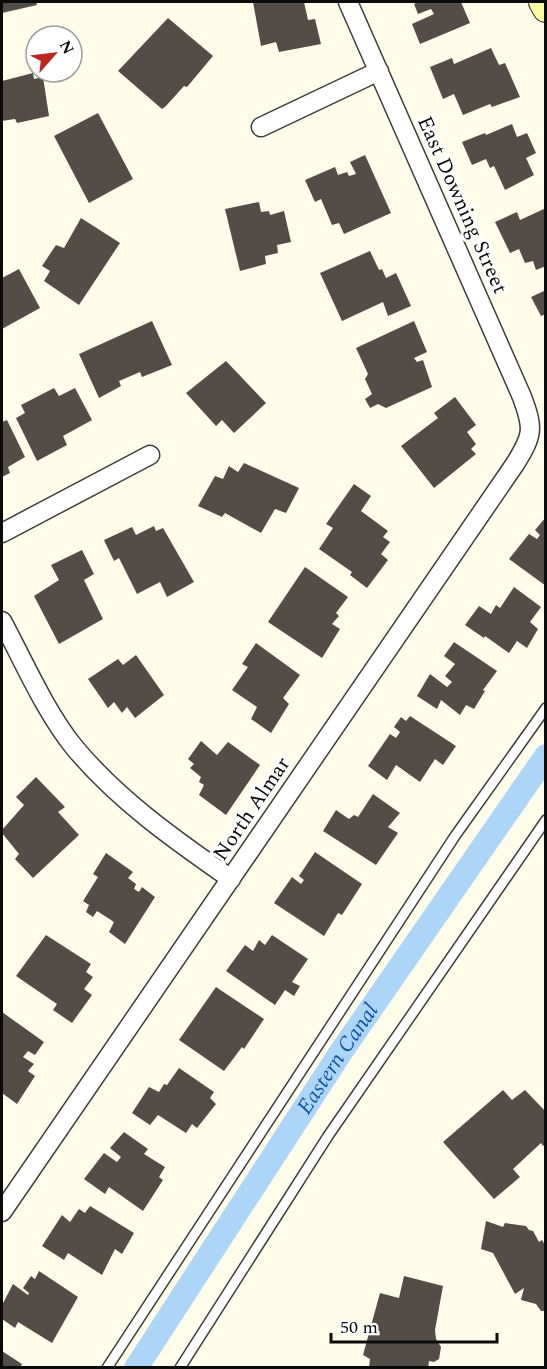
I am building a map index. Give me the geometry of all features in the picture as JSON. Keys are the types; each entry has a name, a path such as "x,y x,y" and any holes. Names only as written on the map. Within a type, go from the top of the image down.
{"street":[{"name":"East Downing Street","path":"348,2 522,397 531,427"},
{"path":"542,2 546,9"},
{"path":"261,127 379,71"},
{"name":"North Almar","path":"2,1212 515,464 528,441 531,427"},
{"path":"2,533 150,455"},
{"path":"2,621 46,703 73,746 105,781 170,836 231,879"}],"lane":[{"path":"107,1368 454,836 546,708"},
{"path":"180,1368 328,1136 546,820"}],"building":[{"path":"2,2 36,2 37,5 2,13"},
{"path":"253,2 304,2 308,20 315,19 321,44 279,52 276,42 261,46"},
{"path":"418,2 461,2 470,23 420,44 412,24 434,14 431,9 418,14 414,4"},
{"path":"168,18 213,56 187,87 184,86 162,109 118,71"},
{"path":"491,48 499,65 505,63 520,97 492,107 490,104 463,115 454,94 443,99 430,67 452,58 454,64"},
{"path":"24,75 24,84 44,84 49,116 17,123 15,119 2,121 2,81"},
{"path":"98,113 133,179 89,203 54,136"},
{"path":"512,124 517,137 527,133 536,153 526,158 534,175 505,190 494,166 490,168 486,159 472,165 462,142"},
{"path":"365,155 391,213 344,234 339,223 332,225 321,199 315,202 305,180 335,167 338,175 347,172 349,176 356,174 350,162"},
{"path":"259,202 261,212 269,211 270,215 284,211 291,242 277,245 278,253 265,256 266,264 240,271 225,209"},
{"path":"546,208 546,266 536,270 533,261 525,263 519,249 510,253 495,222 517,212 520,220"},
{"path":"81,218 120,243 79,305 44,281 50,271 42,266 56,245 64,248"},
{"path":"370,251 379,270 382,269 386,278 396,273 411,306 388,316 383,302 342,321 320,273"},
{"path":"19,269 40,308 2,329 2,278"},
{"path":"546,290 546,314 541,316 531,297"},
{"path":"152,321 172,365 142,377 140,372 119,381 121,386 99,398 79,354"},
{"path":"414,321 427,352 414,358 417,362 423,360 432,387 386,408 378,404 370,408 365,399 372,394 365,379 368,374 356,348"},
{"path":"226,361 266,403 234,433 222,420 216,426 186,393"},
{"path":"54,388 59,396 75,388 92,420 63,436 67,445 37,461 16,418 25,413 21,405"},
{"path":"455,397 476,425 467,432 476,444 471,449 476,454 434,488 401,446 438,418 434,413"},
{"path":"7,420 25,457 8,467 10,473 2,477 2,422"},
{"path":"244,463 299,488 286,513 275,509 261,533 225,513 222,517 198,506 215,476 223,479 229,466 238,472"},
{"path":"354,484 371,496 361,511 388,531 383,537 390,542 381,554 388,560 367,588 350,575 352,572 319,549 333,528 326,524"},
{"path":"546,517 546,586 509,559 529,534 537,539 540,535 535,530"},
{"path":"154,526 156,531 163,528 194,582 167,597 160,582 137,594 119,558 114,561 104,540 132,527 136,535"},
{"path":"82,550 94,574 84,580 103,619 59,644 34,596 59,580 51,565"},
{"path":"305,567 348,597 336,613 339,616 332,624 340,629 322,658 268,622"},
{"path":"514,587 541,607 530,622 538,629 527,648 517,641 509,653 465,625 479,606 491,614 496,605 500,608"},
{"path":"454,642 497,671 483,690 485,691 474,709 466,705 460,715 441,700 437,709 417,696 430,674 447,687 452,682 445,676 455,664 444,656"},
{"path":"256,643 300,675 283,698 289,704 271,733 251,719 257,707 232,690 248,667 242,664"},
{"path":"136,655 164,695 135,718 127,707 122,713 114,702 108,708 88,679 118,659 123,665"},
{"path":"410,716 456,746 443,765 435,759 420,782 396,765 387,780 368,766 390,734 396,738 400,732 394,727 401,717 406,721"},
{"path":"201,741 217,755 228,742 260,765 226,815 199,795 204,785 199,782 201,777 190,768 194,764 188,759"},
{"path":"36,777 65,807 58,812 79,835 33,878 15,859 19,854 2,830 24,805 16,797"},
{"path":"373,794 400,813 388,827 398,833 376,865 323,831 336,810 349,819 354,815 358,817"},
{"path":"315,852 362,884 342,915 338,913 324,936 274,903 292,877 301,884 304,880 299,876"},
{"path":"106,853 133,872 128,878 136,884 134,889 139,892 142,887 155,897 125,944 109,932 114,922 97,911 93,917 86,912 89,905 83,901 98,877 93,874"},
{"path":"46,935 91,964 86,972 93,977 84,989 92,995 72,1023 53,1010 57,1004 16,976"},
{"path":"272,935 308,959 292,982 300,986 294,996 285,990 275,1005 226,971 245,945 253,951 259,940 265,945"},
{"path":"216,987 264,1019 244,1049 242,1047 224,1071 179,1040"},
{"path":"2,1012 44,1042 35,1055 28,1051 23,1057 34,1064 28,1071 35,1076 17,1104 2,1093"},
{"path":"179,1068 214,1092 210,1098 216,1104 197,1128 192,1124 186,1133 158,1115 150,1125 132,1113 149,1087 159,1092"},
{"path":"503,1090 512,1100 525,1090 546,1112 546,1143 543,1146 541,1143 513,1169 520,1177 494,1199 443,1142"},
{"path":"124,1132 148,1149 144,1154 165,1167 159,1177 163,1180 143,1211 109,1187 105,1194 84,1179 104,1153 117,1162 121,1157 110,1148"},
{"path":"90,1206 134,1233 122,1254 115,1249 102,1275 68,1253 64,1260 42,1246 62,1215 70,1222 79,1209 85,1213"},
{"path":"486,1221 503,1227 505,1223 526,1226 533,1231 539,1242 542,1240 546,1247 546,1311 541,1311 536,1304 521,1300 524,1288 515,1294 493,1253 481,1249"},
{"path":"39,1271 78,1297 52,1343 18,1322 15,1328 2,1319 2,1305 13,1284 28,1295 29,1293 23,1288 31,1276 35,1279"},
{"path":"404,1276 443,1286 435,1330 436,1339 441,1347 439,1359 434,1362 429,1361 428,1368 369,1368 370,1359 363,1355 380,1293 399,1298"},
{"path":"2,1351 22,1364 20,1368 2,1368"}],"waterway":[{"name":"Eastern Canal","path":"136,1368 341,1052 546,756"}]}
